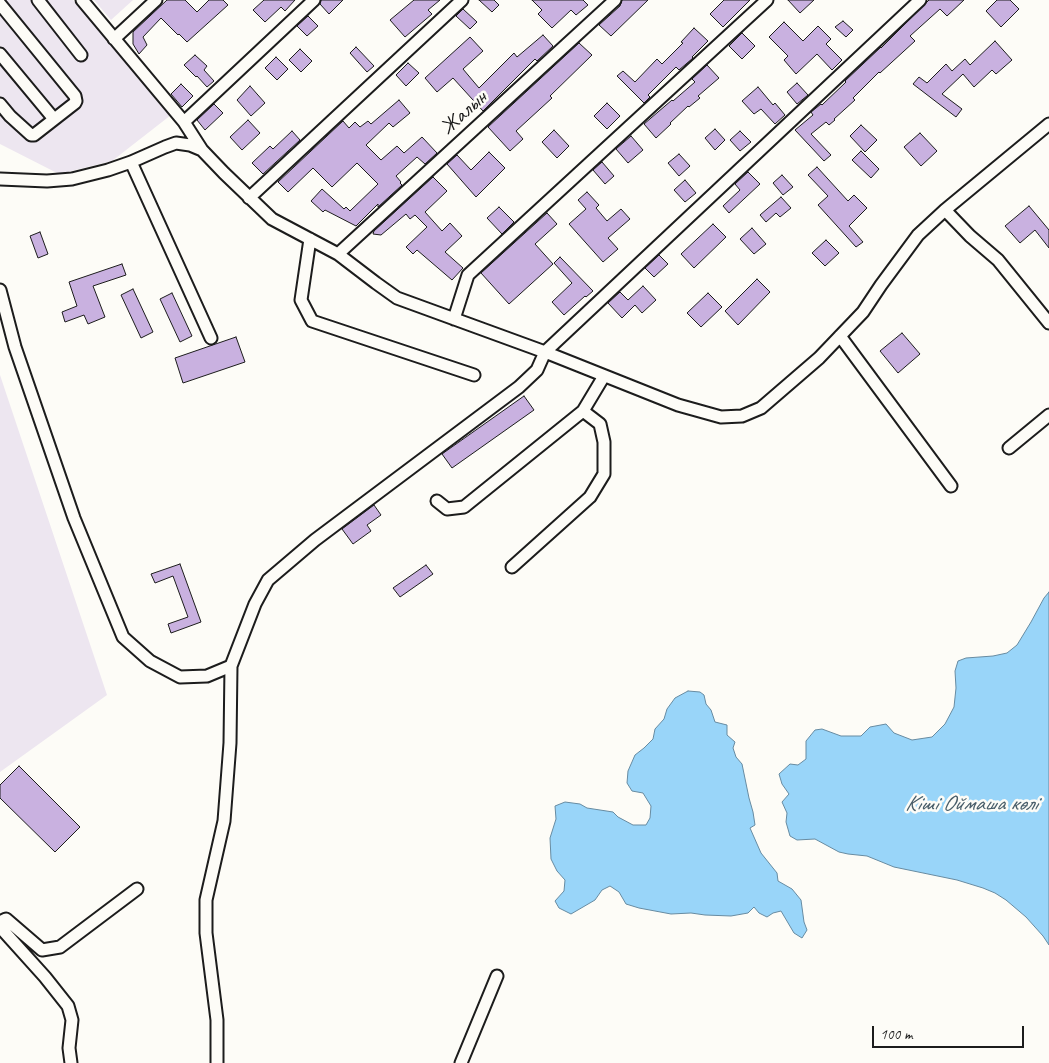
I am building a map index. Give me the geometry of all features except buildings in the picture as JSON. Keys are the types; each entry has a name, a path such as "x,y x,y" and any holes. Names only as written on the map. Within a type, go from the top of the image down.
{"street":[{"path":"38,0 80,56"},
{"path":"82,0 184,122 202,150 272,219 338,254 397,298 545,352 678,405 721,417 742,416 761,408 819,358 863,312 918,236 945,210 1049,124"},
{"path":"114,39 156,0"},
{"path":"184,122 314,0"},
{"path":"249,198 462,0"},
{"name":"Жалын","path":"338,254 615,0"},
{"path":"454,319 468,275 767,0"},
{"path":"217,1063 217,1020 206,932 206,900 224,821 230,743 231,666 255,604 268,580 315,540 519,387 537,370 545,352 920,0"},
{"path":"0,4 75,96 76,100 75,103 34,135 31,135 10,116 0,104"},
{"path":"0,54 54,119"},
{"path":"0,179 47,181 72,179 108,170 176,143 190,144 202,150"},
{"path":"131,162 211,338"},
{"path":"945,210 970,236 998,260 1049,323"},
{"path":"310,238 301,300 312,321 474,375"},
{"path":"0,290 15,347 74,518 123,637 150,661 180,677 207,676 231,666"},
{"path":"840,336 951,486"},
{"path":"437,501 447,509 464,507 583,411 604,376"},
{"path":"512,567 590,497 604,474 604,442 600,424 583,411"},
{"path":"1009,448 1049,415"},
{"path":"0,922 6,919 42,950 60,947 137,889"},
{"path":"0,927 68,1006 72,1020 69,1048 70,1063"},
{"path":"461,1063 497,976"}],"shaded area":[{"path":"0,0 73,0 171,115 112,161 59,174 0,144"},
{"path":"94,0 133,0 111,20"},
{"path":"0,375 107,695 0,772"}],"water":[{"name":"Кіші Оймаша көлi","path":"1049,592 1049,945 1026,917 995,893 957,880 894,867 867,856 839,852 815,839 797,840 790,836 786,822 787,813 782,802 789,794 782,784 779,774 790,764 798,765 806,759 806,741 815,730 822,729 841,736 861,736 870,727 886,724 894,733 912,740 932,737 945,724 954,707 955,671 958,661 966,658 1007,653 1017,645"},
{"path":"688,691 700,692 704,695 706,704 711,710 715,722 727,725 727,735 735,742 733,748 736,757 742,764 753,812 755,825 750,828 761,853 777,873 778,881 792,889 801,900 807,930 802,938 794,933 781,911 767,917 759,913 754,907 748,913 731,916 691,913 671,914 626,904 619,892 610,886 602,890 595,900 571,914 559,908 555,901 564,891 565,880 557,871 551,859 550,838 556,819 555,806 565,802 580,804 587,808 613,812 633,825 646,825 650,818 651,806 643,793 632,791 627,783 628,771 635,755 653,739 655,729 664,719 667,709 675,698"}]}
